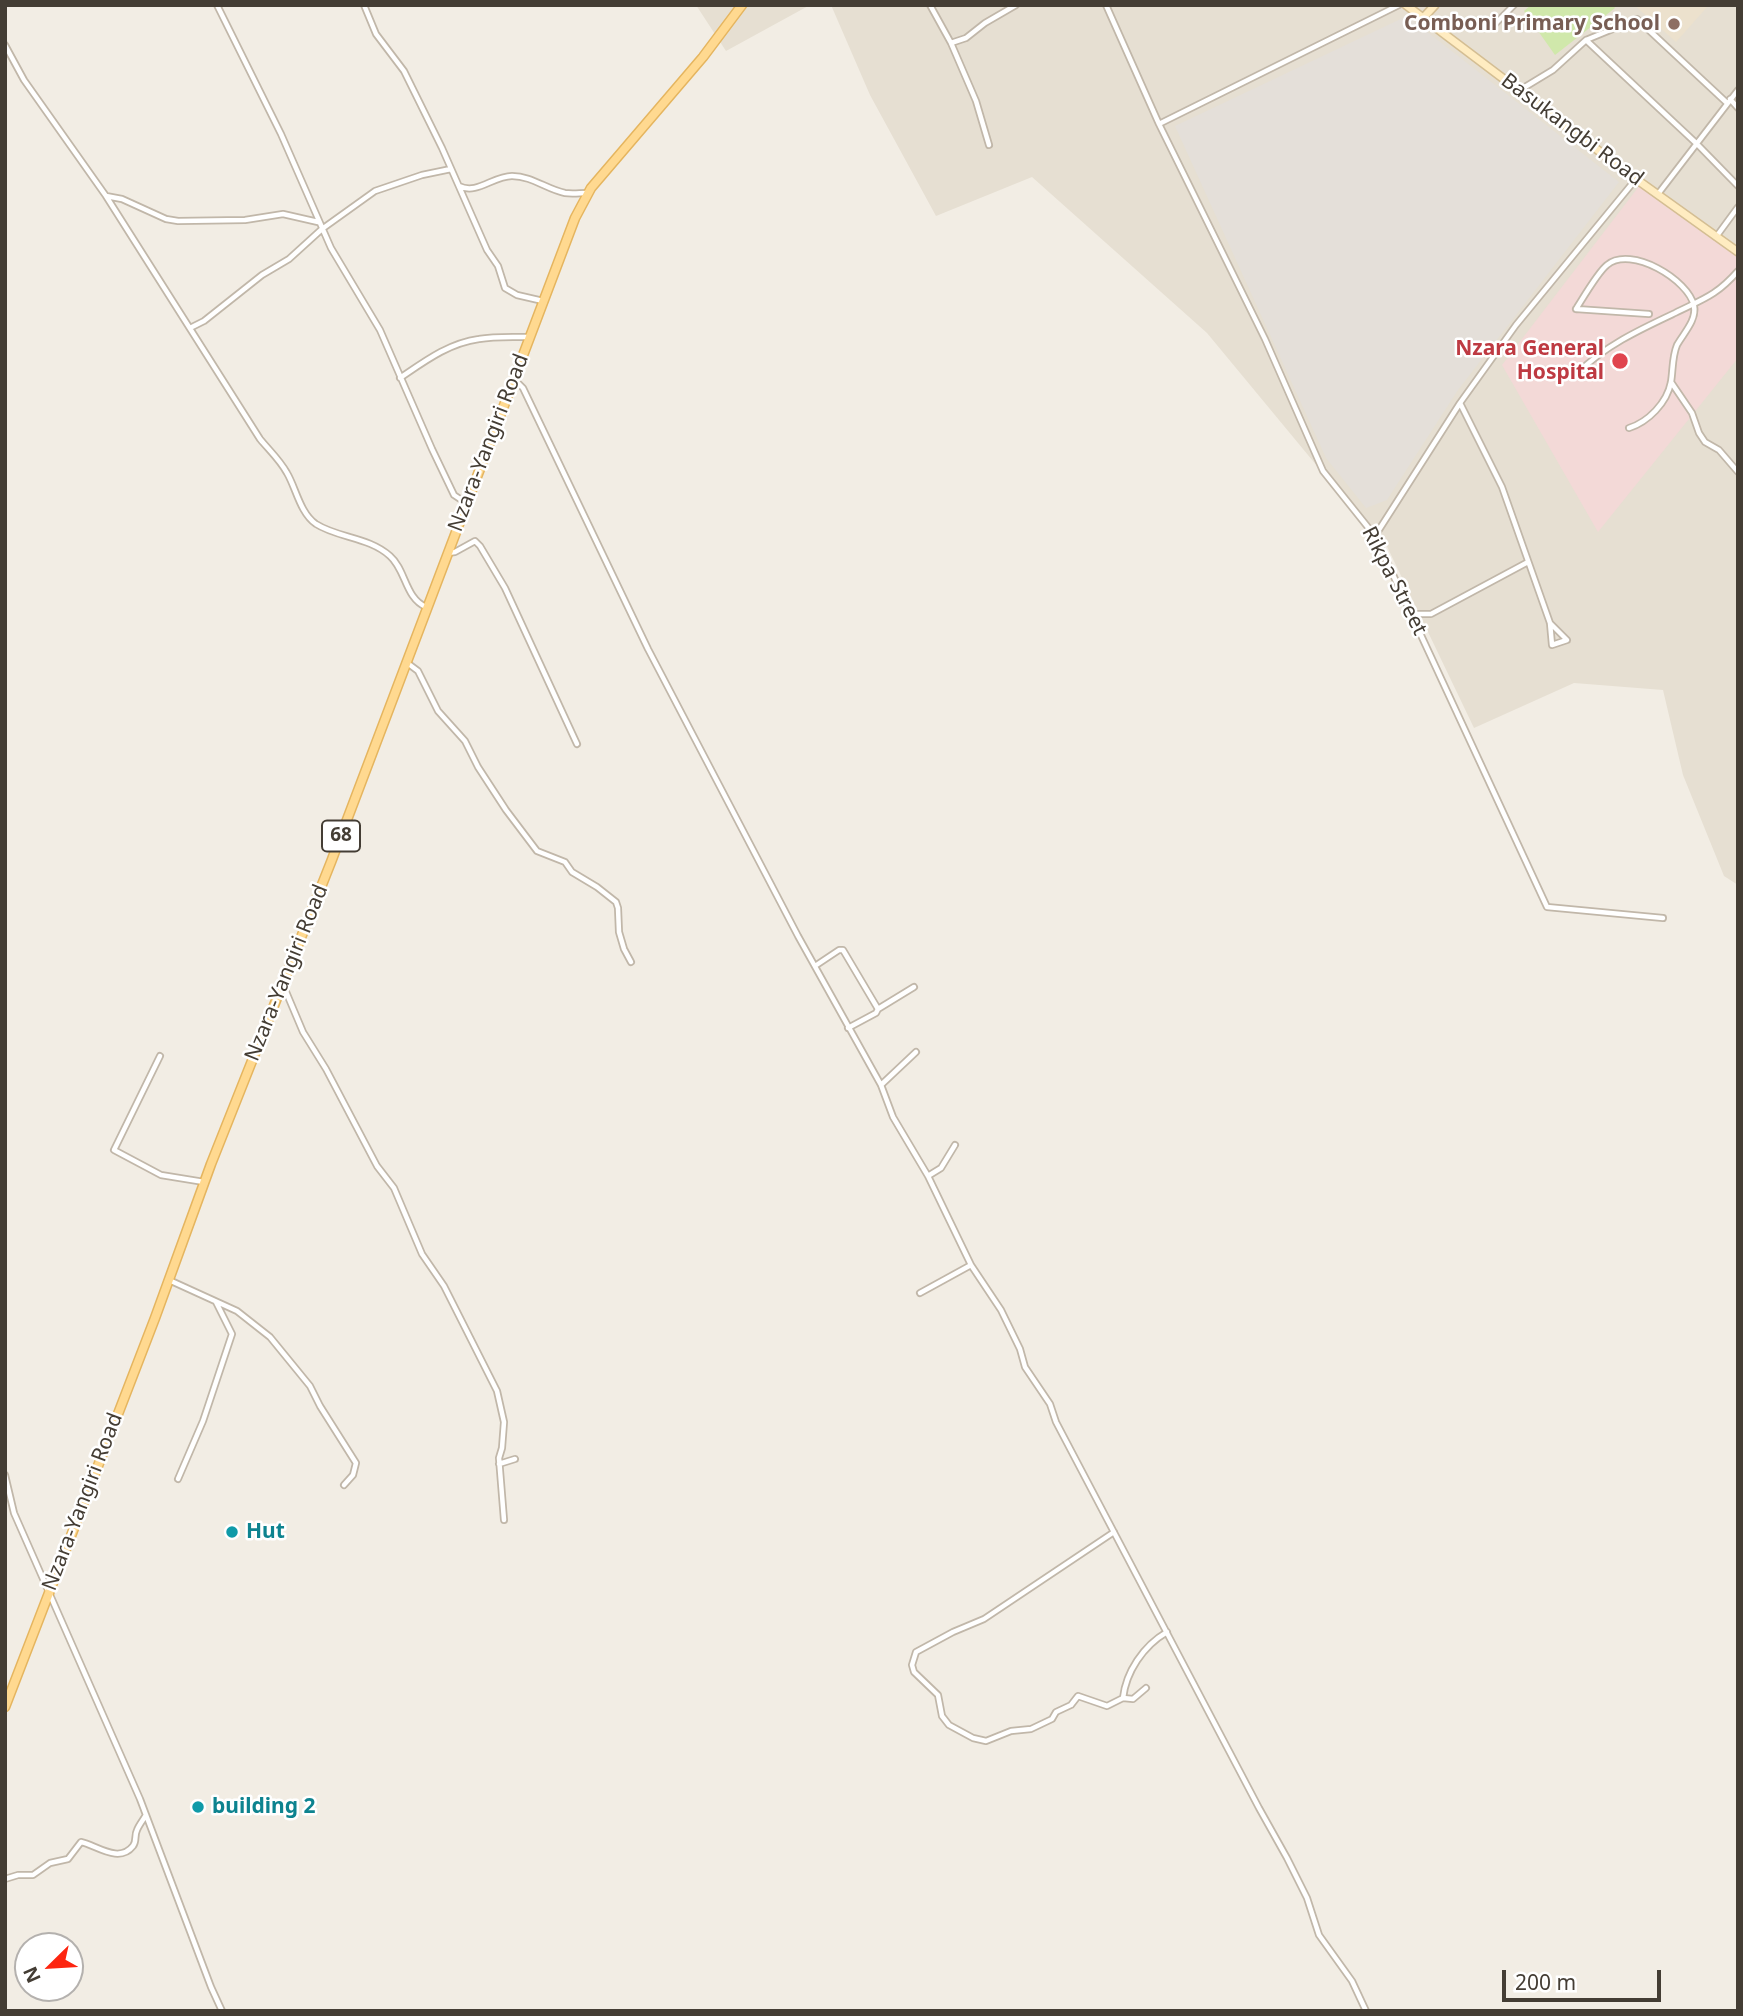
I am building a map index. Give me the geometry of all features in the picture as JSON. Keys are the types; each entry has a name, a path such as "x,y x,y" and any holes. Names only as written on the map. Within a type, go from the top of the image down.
{"main road":[{"name":"Nzara-Yangiri Road","path":"5,1707 205,1182 331,862 575,218 588,193 704,57 743,5"}],"street":[{"path":"217,5 281,134 322,229 380,330 454,495 466,503"},
{"path":"364,5 376,34 404,71 490,256 498,266 505,288 517,295 544,301"},
{"path":"930,5 951,43 976,101 989,145"},
{"path":"951,43 966,38 1016,5"},
{"name":"Rikpa Street","path":"1106,5 1159,124 1265,340 1323,471 1375,536 1546,908 1663,918"},
{"path":"1159,124 1399,5"},
{"name":"Basukangbi Road","path":"1406,5 1738,253"},
{"path":"1435,5 1428,20 1484,27 1494,25 1514,5"},
{"path":"1520,90 1553,70 1586,40 1637,19 1738,108"},
{"path":"1586,40 1738,186"},
{"path":"5,45 24,80 106,196 260,439 285,470 310,518 317,524 361,540 391,557 414,598 426,607"},
{"path":"1658,194 1738,90"},
{"path":"190,328 204,321 262,275 289,259 322,229 375,191 422,174 451,169"},
{"path":"462,196 498,178 511,176 534,180 564,192 588,193"},
{"path":"1375,536 1460,403 1516,325 1636,179"},
{"path":"458,186 473,190"},
{"path":"106,196 122,199 166,219 178,221 245,220 283,214 319,222"},
{"path":"1716,237 1738,207"},
{"path":"1629,428 1642,424 1660,406 1671,382 1676,347 1695,315 1694,305 1685,288 1655,267 1623,258 1607,264 1576,309 1649,314"},
{"path":"1578,373 1592,358 1723,289 1738,271"},
{"path":"400,378 438,352 459,344 478,339 529,337"},
{"path":"1671,382 1692,413 1705,442 1719,450 1738,472"},
{"path":"511,384 519,384 523,388 648,649 848,1028 881,1085 892,1117 928,1176 971,1265 1001,1310 1020,1349 1025,1367 1050,1404 1056,1422 1287,1858 1307,1898 1319,1935 1352,1981 1366,2011"},
{"path":"1460,403 1502,487 1550,623 1552,645 1567,640 1550,623"},
{"path":"447,553 475,541 480,546 505,588 577,744"},
{"path":"1412,614 1431,614 1528,562"},
{"path":"405,662 418,671 438,710 465,741 478,767 506,810 537,851 565,862 572,872 616,902 619,932 631,962"},
{"path":"815,966 843,950 878,1009"},
{"path":"282,983 303,1032 326,1069 377,1166 394,1188 422,1254 444,1286 497,1391 504,1422 499,1464 504,1520"},
{"path":"848,1028 914,987"},
{"path":"881,1085 916,1052"},
{"path":"160,1056 114,1150 160,1175 205,1182"},
{"path":"928,1176 941,1168 955,1145"},
{"path":"920,1293 971,1265"},
{"path":"168,1280 237,1311 270,1337 310,1386 356,1463 353,1475 344,1485"},
{"path":"178,1479 203,1420 232,1334 216,1301"},
{"path":"499,1464 515,1459"},
{"path":"5,1475 14,1513 146,1815 222,2011"},
{"path":"1114,1532 984,1619 916,1652 912,1665 914,1672 939,1695 942,1716 949,1725 973,1738 986,1741 1011,1731 1031,1729 1052,1719 1056,1712 1071,1704 1078,1696 1107,1706 1123,1698 1133,1699 1146,1689"},
{"path":"1123,1698 1131,1668 1152,1643 1167,1632"},
{"path":"5,1879 18,1875 33,1875 50,1863 68,1859 81,1842 98,1850 126,1852 134,1845 137,1829 146,1815"}],"shaded area":[{"path":"696,5 810,5 726,51"},
{"path":"831,5 1738,5 1738,885 1724,876 1683,775 1663,690 1574,683 1474,728 1382,536 1375,536 1207,333 1032,177 936,216 870,95"},
{"name":"Comboni Primary School","path":"1634,5 1709,5 1676,42"},
{"path":"1407,16 1619,182 1458,390 1387,500 1366,508 1326,458 1175,126"},
{"name":"Nzara General Hospital","path":"1640,185 1738,257 1738,358 1598,532 1502,365"}],"green space":[{"path":"1531,5 1613,5 1615,8 1555,55 1524,11"}],"place":[{"name":"Comboni Primary School","path":"1674,24"},
{"name":"Nzara General Hospital","path":"1620,361"},
{"name":"Hut","path":"232,1532"},
{"name":"building 2","path":"198,1807"}]}
